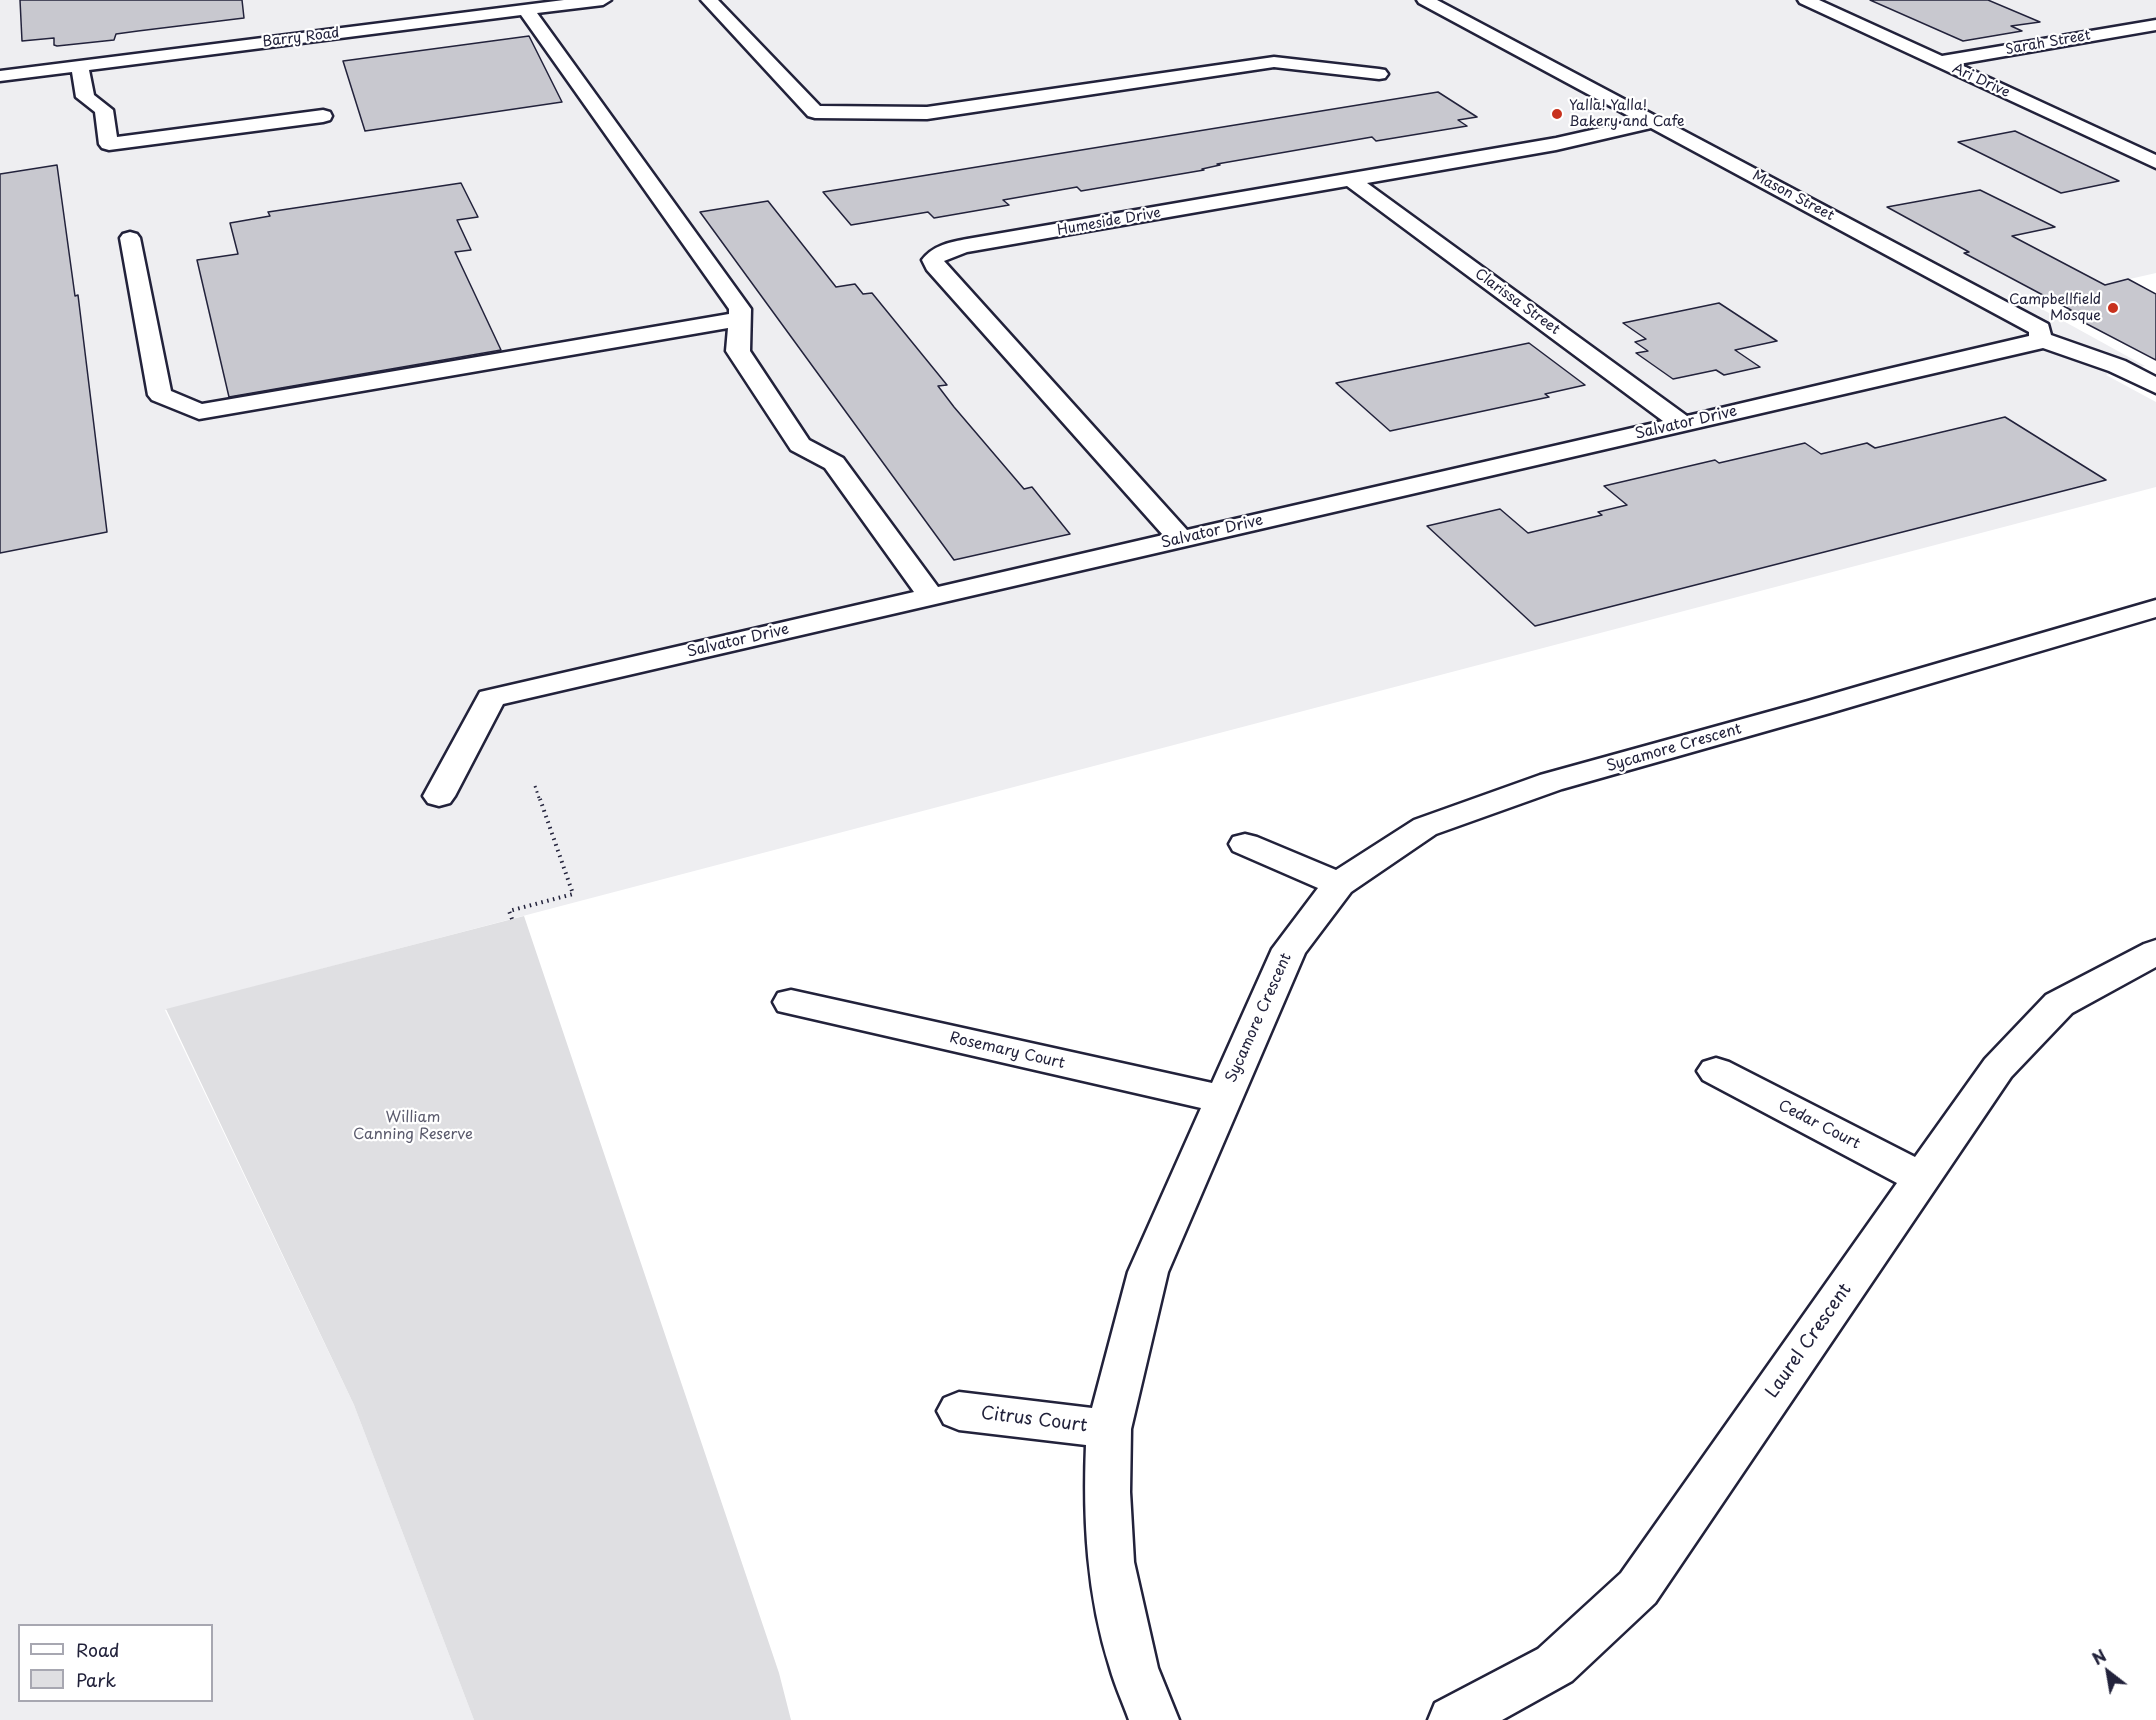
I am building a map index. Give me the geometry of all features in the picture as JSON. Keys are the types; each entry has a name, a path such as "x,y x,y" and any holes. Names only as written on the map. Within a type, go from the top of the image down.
{"street":[{"name":"Barry Road","path":"0,76 600,0"},
{"path":"709,0 815,112 927,113 1274,62 1379,74"},
{"name":"Mason Street","path":"1425,0 2040,329 2040,339 2117,366 2156,386"},
{"name":"Ari Drive","path":"1806,0 2156,162"},
{"path":"526,10 740,309 738,351 800,445 834,463 931,597"},
{"name":"Sarah Street","path":"1940,62 2156,25"},
{"path":"80,66 85,97 104,110 110,144 323,116"},
{"name":"Humeside Drive","path":"1181,539 933,260 943,253 979,244 1662,126"},
{"name":"Clarissa Street","path":"1351,180 1683,424"},
{"path":"130,238 159,394 199,412 740,319"},
{"name":"Salvator Drive","path":"439,796 491,698 2023,346 2040,339"},
{"name":"Sycamore Crescent","path":"1154,1720 1134,1668 1121,1616 1112,1562 1107,1492 1110,1429 1148,1272 1289,949 1339,884 1425,827 1551,782 1819,707 2156,608"},
{"path":"1245,844 1339,884"},
{"name":"Laurel Crescent","path":"1453,1720 1555,1665 1638,1588 1998,1068 2059,1004 2156,952"},
{"name":"Rosemary Court","path":"791,1002 1223,1099"},
{"name":"Cedar Court","path":"1716,1071 1922,1178"},
{"name":"Citrus Court","path":"959,1411 1110,1429"}],"path":[{"path":"512,919 509,911 573,894 535,786"}],"shaded area":[{"path":"0,0 2156,0 2156,273 2029,302 2145,366 2106,375 2156,402 2156,487 165,1010 354,1405 474,1720 0,1720"}],"green space":[{"name":"William Canning Reserve","path":"524,916 779,1673 791,1720 474,1720 354,1405 166,1009"}],"building":[{"path":"20,0 242,0 244,18 116,34 114,40 57,46 54,45 54,38 22,41"},
{"path":"1870,0 1988,0 2040,22 2011,26 2022,31 1963,41"},
{"path":"529,36 562,102 365,131 343,61"},
{"path":"1438,92 1477,117 1458,120 1467,126 1376,141 1372,137 1081,191 1077,187 1003,200 1009,205 934,218 928,212 851,225 823,192"},
{"path":"2015,131 2119,181 2061,193 1958,142"},
{"path":"57,165 75,296 78,295 107,532 0,553 0,174"},
{"path":"461,183 478,217 457,220 471,250 455,252 501,350 229,397 197,260 238,254 230,223 270,216 268,212"},
{"path":"1980,190 2055,227 2012,236 2105,285 2128,279 2156,294 2156,360 2064,312 2071,310 1964,253 1969,252 1887,207"},
{"path":"768,201 836,287 855,284 863,294 872,293 947,385 938,386 954,407 1024,489 1032,487 1070,534 954,560 700,212"},
{"path":"1719,303 1777,341 1735,350 1760,367 1724,375 1716,370 1673,379 1636,353 1648,351 1635,342 1646,339 1623,323"},
{"path":"1529,343 1585,385 1545,394 1549,397 1390,431 1336,383"},
{"path":"2005,417 2106,480 1535,626 1427,526 1500,509 1528,533 1602,515 1598,512 1627,505 1604,486 1715,460 1719,463 1805,443 1821,454 1867,443 1875,448"}],"place":[{"name":"Yalla! Yalla! Bakery and Cafe","path":"1557,114"},
{"name":"Campbellfield Mosque","path":"2113,308"}]}
